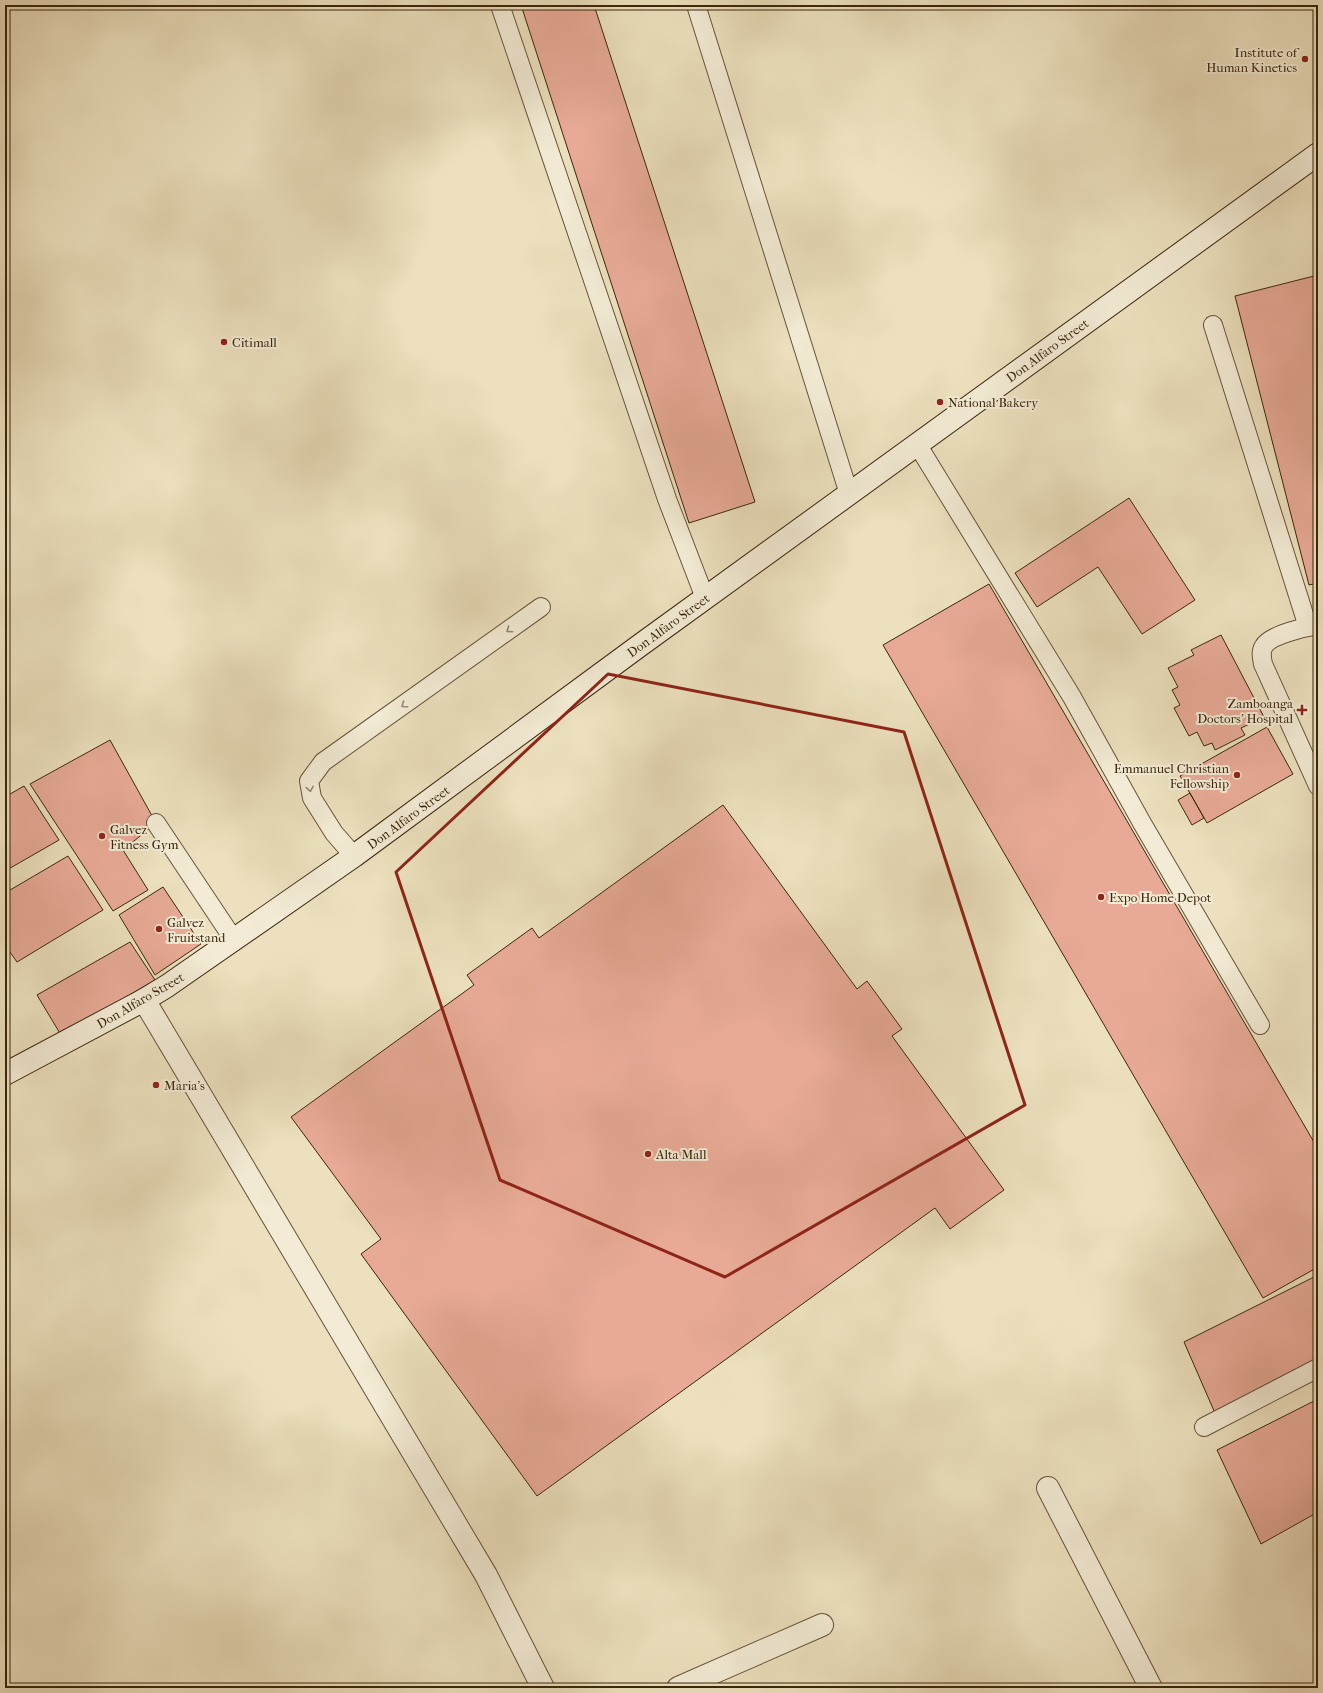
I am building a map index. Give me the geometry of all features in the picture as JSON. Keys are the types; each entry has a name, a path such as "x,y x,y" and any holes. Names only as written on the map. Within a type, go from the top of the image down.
{"main road":[{"name":"Don Alfaro Street","path":"5,1074 144,1000 190,971 354,856 705,598 1318,154"},
{"path":"144,1000 482,1568 543,1688"},
{"path":"1048,1488 1151,1688"},
{"path":"678,1688 822,1625"}],"lane":[{"path":"500,5 667,499 705,598"},
{"path":"696,5 849,494"},
{"path":"1213,325 1313,626 1272,639 1264,645 1261,653 1263,664 1318,786"},
{"path":"917,444 1072,697 1142,823 1260,1025"},
{"path":"354,856 334,833 312,798 308,781 323,762 541,607"},
{"path":"156,823 234,940"},
{"path":"1204,1427 1318,1368"}],"highlighted area":[{"path":"608,674 904,732 1025,1105 725,1277 500,1180 396,872"}],"building":[{"path":"521,5 594,5 755,502 689,523"},
{"path":"1318,275 1318,583 1309,585 1235,296"},
{"path":"1129,498 1195,600 1142,634 1098,567 1037,607 1015,573"},
{"name":"Expo Home Depot","path":"989,584 1318,1149 1318,1267 1263,1298 883,645"},
{"path":"1221,635 1264,717 1241,728 1245,735 1215,750 1212,743 1204,746 1197,732 1189,736 1174,708 1180,705 1172,690 1178,687 1168,668 1194,655 1191,650"},
{"name":"Emmanuel Christian Fellowship","path":"1267,727 1293,774 1207,823 1180,776"},
{"name":"Galvez Fitness Gym","path":"110,740 156,823 123,850 148,890 113,911 30,784"},
{"path":"24,786 59,840 5,871 5,797"},
{"path":"1190,793 1204,818 1192,825 1178,800"},
{"name":"Alta Mall","path":"723,805 857,989 867,981 902,1029 892,1036 1004,1190 950,1229 935,1208 537,1496 361,1254 381,1239 291,1117 474,985 467,975 532,928 539,938"},
{"path":"68,856 103,910 17,962 5,945 5,893"},
{"name":"Galvez Fruitstand","path":"163,887 201,944 155,975 119,915"},
{"path":"130,942 155,980 61,1035 37,995"},
{"path":"1318,1275 1318,1368 1218,1420 1184,1342"},
{"path":"1318,1399 1318,1512 1261,1544 1217,1450"}],"place":[{"name":"Institute of Human Kinetics","path":"1305,59"},
{"name":"Citimall","path":"224,342"},
{"name":"National Bakery","path":"940,402"},
{"name":"Zamboanga Doctors' Hospital","path":"1302,710"},
{"name":"Emmanuel Christian Fellowship","path":"1237,775"},
{"name":"Galvez Fitness Gym","path":"102,836"},
{"name":"Expo Home Depot","path":"1101,897"},
{"name":"Galvez Fruitstand","path":"159,929"},
{"name":"Maria's","path":"156,1085"},
{"name":"Alta Mall","path":"648,1154"}]}
